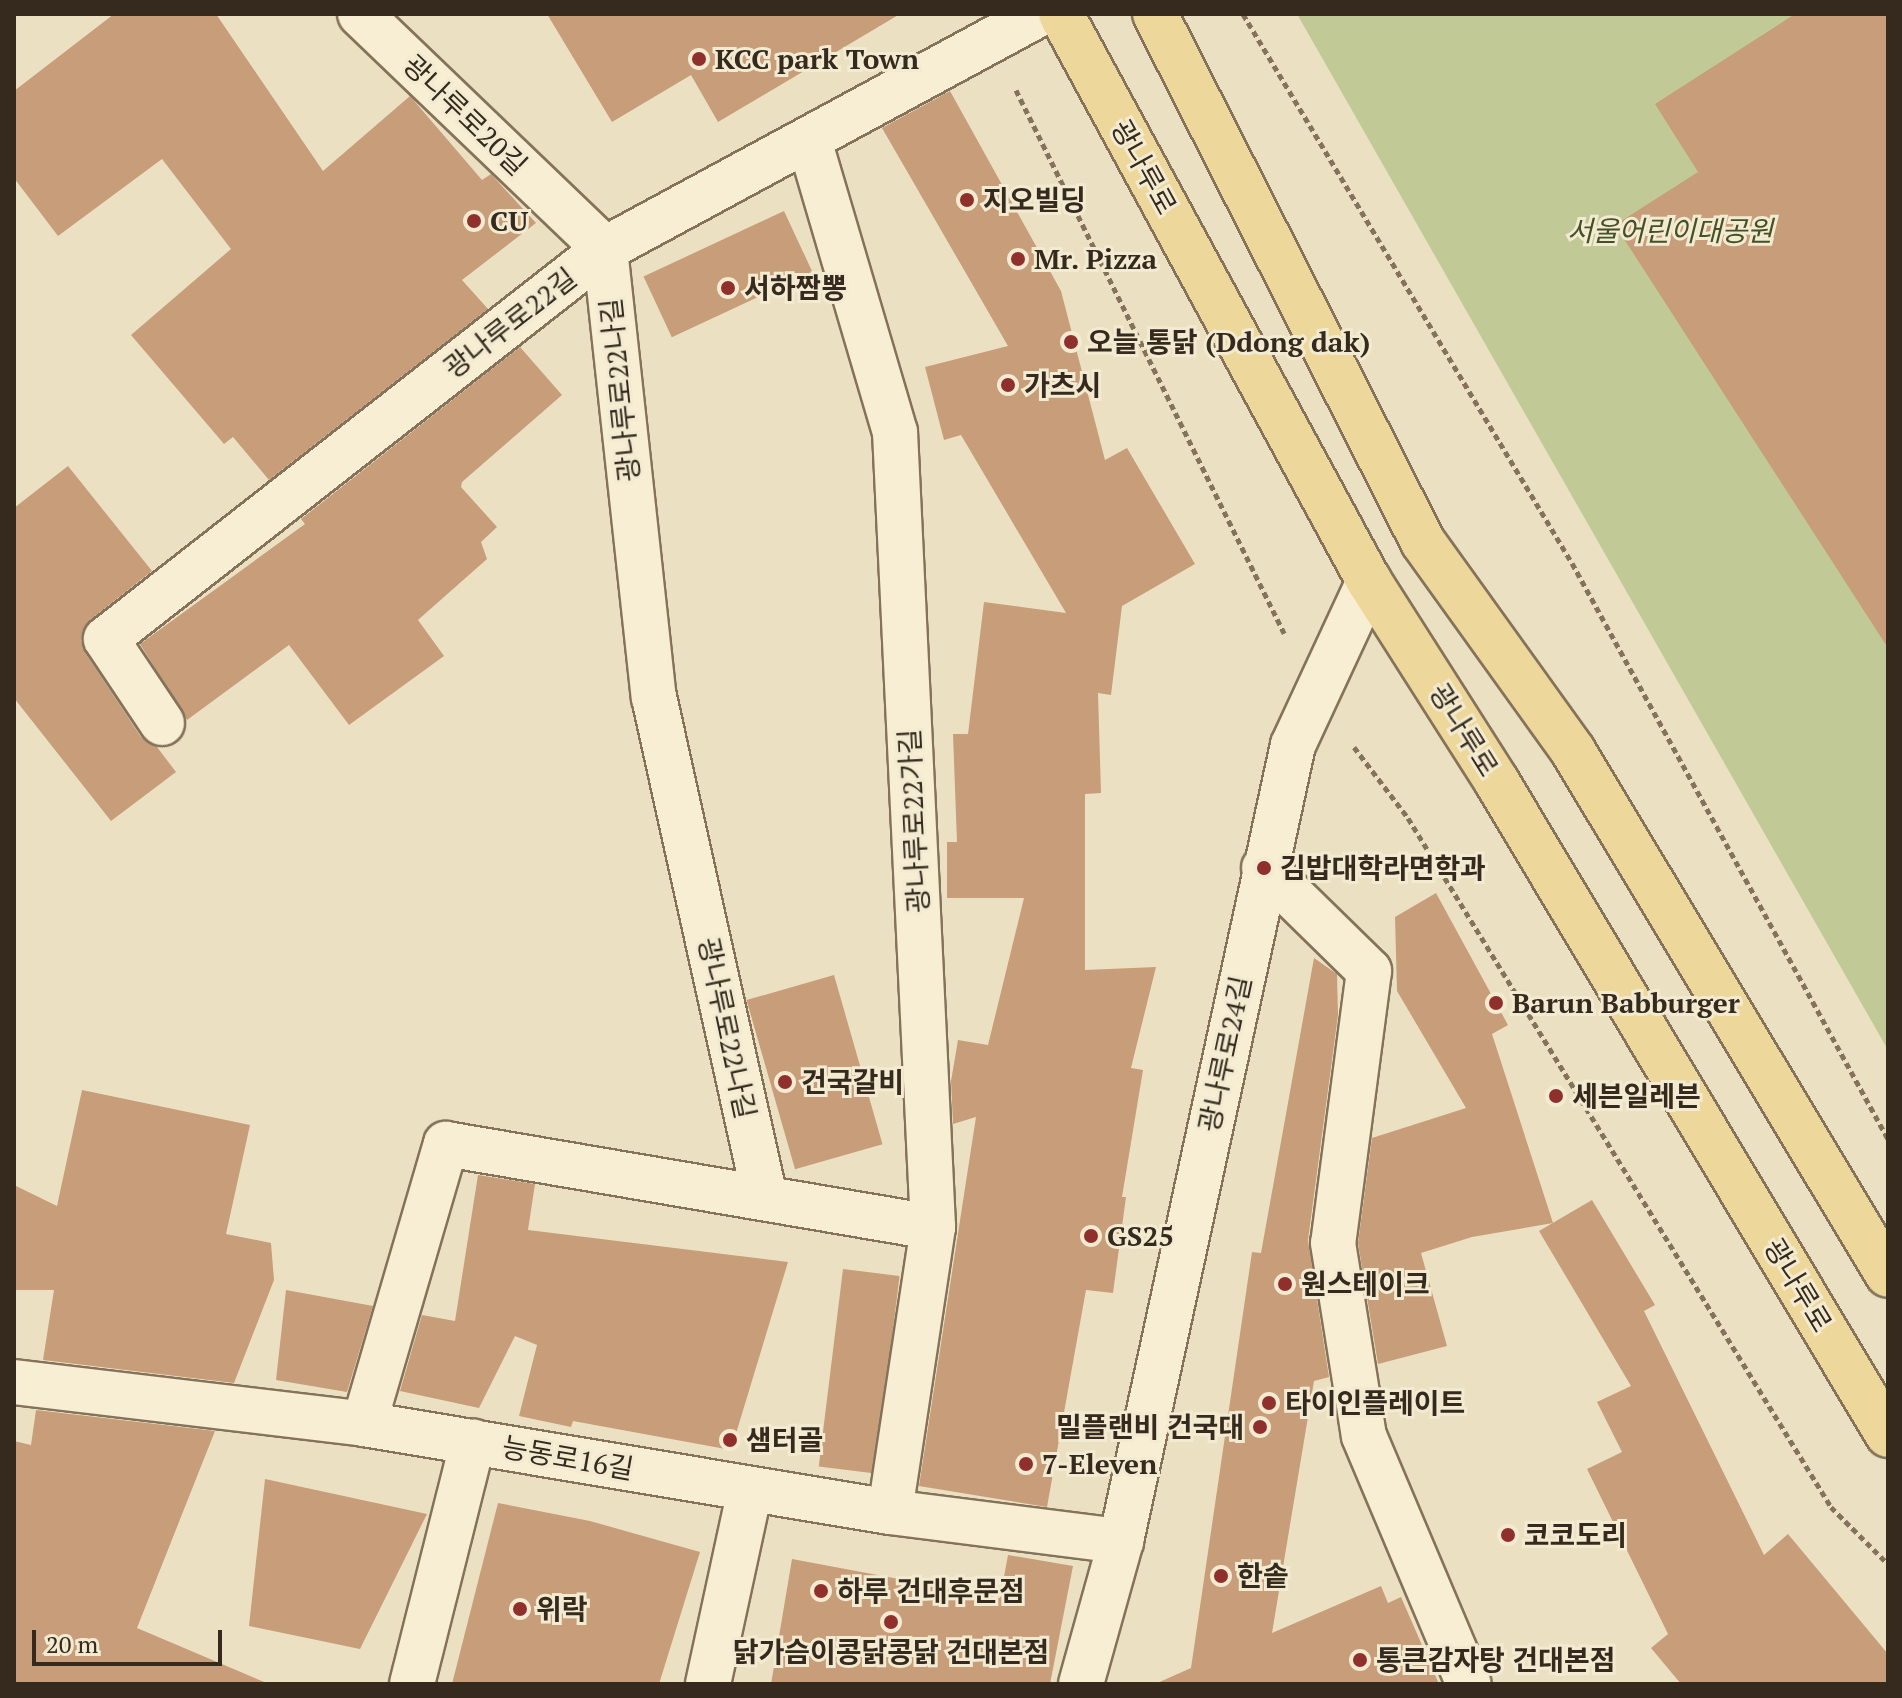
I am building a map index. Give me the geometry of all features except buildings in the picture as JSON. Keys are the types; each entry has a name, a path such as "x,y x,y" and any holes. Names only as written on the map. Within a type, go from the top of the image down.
{"main road":[{"name":"광나루로","path":"1061,14 1369,581 1497,782 1888,1435"},
{"path":"1155,14 1423,542 1573,751 1888,1275"},
{"path":"1369,581 1423,542"}],"street":[{"name":"광나루로20길","path":"360,14 605,249"},
{"name":"광나루로22길","path":"162,723 106,639 605,249 1040,14"},
{"name":"광나루로22가길","path":"809,140 895,432 933,1227 890,1512"},
{"name":"광나루로22나길","path":"605,249 654,697 765,1198"},
{"name":"광나루로24길","path":"1081,1684 1121,1541 1293,745 1369,581"},
{"path":"1264,868 1369,971 1333,1243 1364,1436 1469,1684"},
{"path":"364,1424 446,1144 933,1227"},
{"name":"능동로16길","path":"14,1382 364,1424 890,1512 1121,1541"},
{"path":"412,1684 473,1442"},
{"path":"708,1684 750,1489"}],"path":[{"path":"1243,14 1572,563 1888,1139"},
{"path":"992,41 1315,696 1408,818 1831,1507 1888,1564"}],"green space":[{"name":"서울어린이대공원","path":"1297,14 1888,14 1888,1050"}],"place":[{"name":"KCC park Town","path":"699,59"},
{"name":"지오빌딩","path":"967,200"},
{"name":"CU","path":"474,221"},
{"name":"Mr. Pizza","path":"1018,259"},
{"name":"서하짬뽕","path":"728,288"},
{"name":"오늘 통닭 (Ddong dak)","path":"1071,342"},
{"name":"가츠시","path":"1008,385"},
{"name":"김밥대학라면학과","path":"1264,868"},
{"name":"Barun Babburger","path":"1496,1003"},
{"name":"건국갈비","path":"785,1082"},
{"name":"세븐일레븐","path":"1556,1096"},
{"name":"GS25","path":"1091,1236"},
{"name":"원스테이크","path":"1285,1284"},
{"name":"타이인플레이트","path":"1269,1403"},
{"name":"밀플랜비 건국대","path":"1260,1427"},
{"name":"샘터골","path":"730,1440"},
{"name":"7-Eleven","path":"1026,1464"},
{"name":"코코도리","path":"1508,1535"},
{"name":"한솥","path":"1221,1576"},
{"name":"하루 건대후문점","path":"821,1591"},
{"name":"위락","path":"520,1609"},
{"name":"닭가슴이콩닭콩닭 건대본점","path":"891,1622"},
{"name":"통큰감자탕 건대본점","path":"1360,1660"}]}
